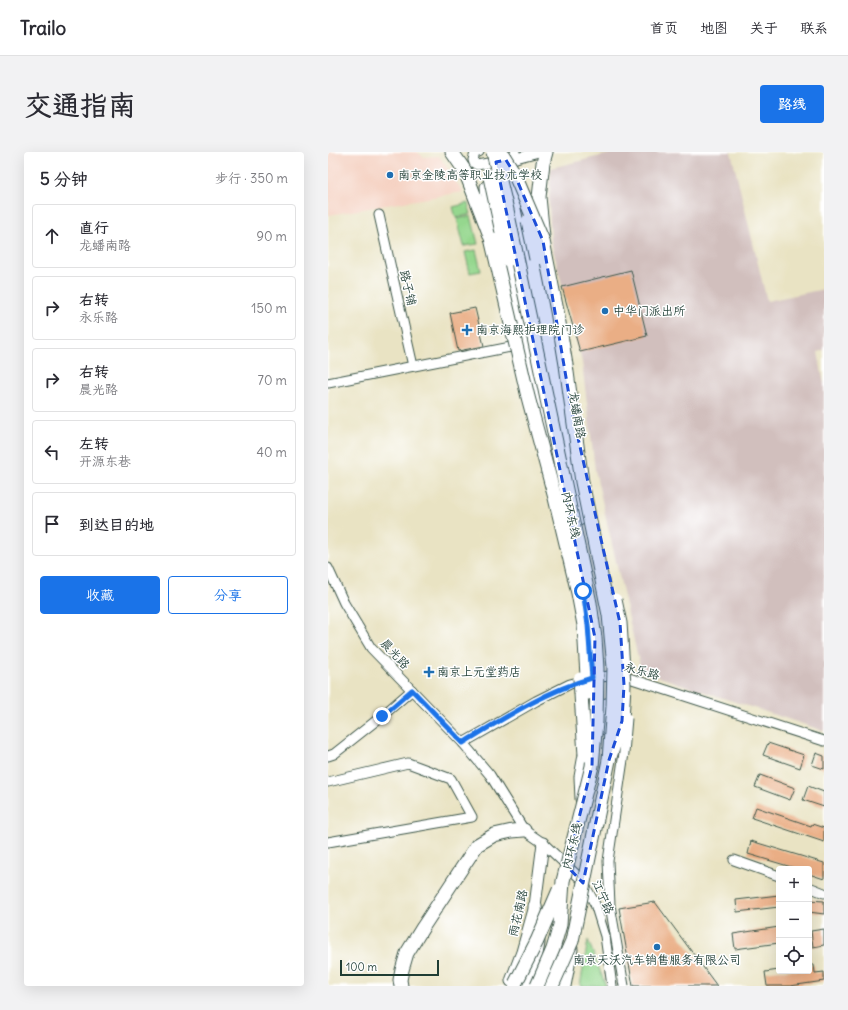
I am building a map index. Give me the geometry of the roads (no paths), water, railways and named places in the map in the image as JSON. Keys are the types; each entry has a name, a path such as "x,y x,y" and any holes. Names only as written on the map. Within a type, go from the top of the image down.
{"highway":[{"path":"452,152 465,171 491,238 528,397 556,498 578,593 584,625 588,696 585,755 581,777 582,804"},
{"path":"485,152 525,344 531,358"},
{"path":"546,152 543,163 539,197 543,241 566,365 582,482 609,615 614,667 609,760"},
{"path":"509,154 514,173 543,241"},
{"path":"509,154 536,259 550,325 552,355"},
{"name":"内环东线","path":"509,154 554,396 602,640 609,760 572,941"},
{"path":"491,238 487,187 493,156"},
{"name":"内环东线","path":"493,156 509,218 555,444 590,603 595,638 597,677 593,759 563,881"},
{"path":"560,380 572,410 620,623 624,685 622,721 609,760"},
{"path":"568,530 568,571 577,638 585,755"},
{"path":"401,986 402,970 407,953 477,846 494,835 524,830"},
{"path":"515,986 537,941 563,881"},
{"path":"537,986 553,949 560,924 563,881"},
{"path":"515,986 534,966 538,943 536,906"},
{"path":"552,986 572,941"},
{"path":"564,986 572,941"}],"main road":[{"name":"雨花南路","path":"536,906 543,844"}],"street":[{"path":"479,152 475,153 473,156 474,163 477,166 493,156 540,152"},
{"name":"龙蟠南路","path":"509,154 552,355 560,380 575,471 606,621 609,676"},
{"path":"493,156 531,358 568,530 583,591 588,625 592,678"},
{"name":"路子铺","path":"379,215 413,366"},
{"path":"328,383 525,344"},
{"name":"晨光路","path":"328,568 344,603 371,648 463,743"},
{"path":"620,623 627,666 628,708 624,753 608,861 610,905 624,986"},
{"name":"永乐路","path":"463,743 536,700 570,684 592,678 609,676 629,678 824,741"},
{"path":"328,756 334,754 376,721 412,690"},
{"name":"江宁路","path":"463,743 490,775 524,830 543,844 582,880 595,904 605,936 612,986"},
{"path":"328,782 408,763 451,779 472,817 328,842"},
{"path":"734,860 776,875"},
{"path":"812,888 824,893"}],"place":[{"name":"南京金陵高等职业技术学校","path":"390,175"},
{"name":"中华门派出所","path":"605,311"},
{"name":"南京海熙护理院门诊","path":"467,330"},
{"name":"南京上元堂药店","path":"429,672"},
{"name":"南京天沃汽车销售服务有限公司","path":"657,947"}]}
